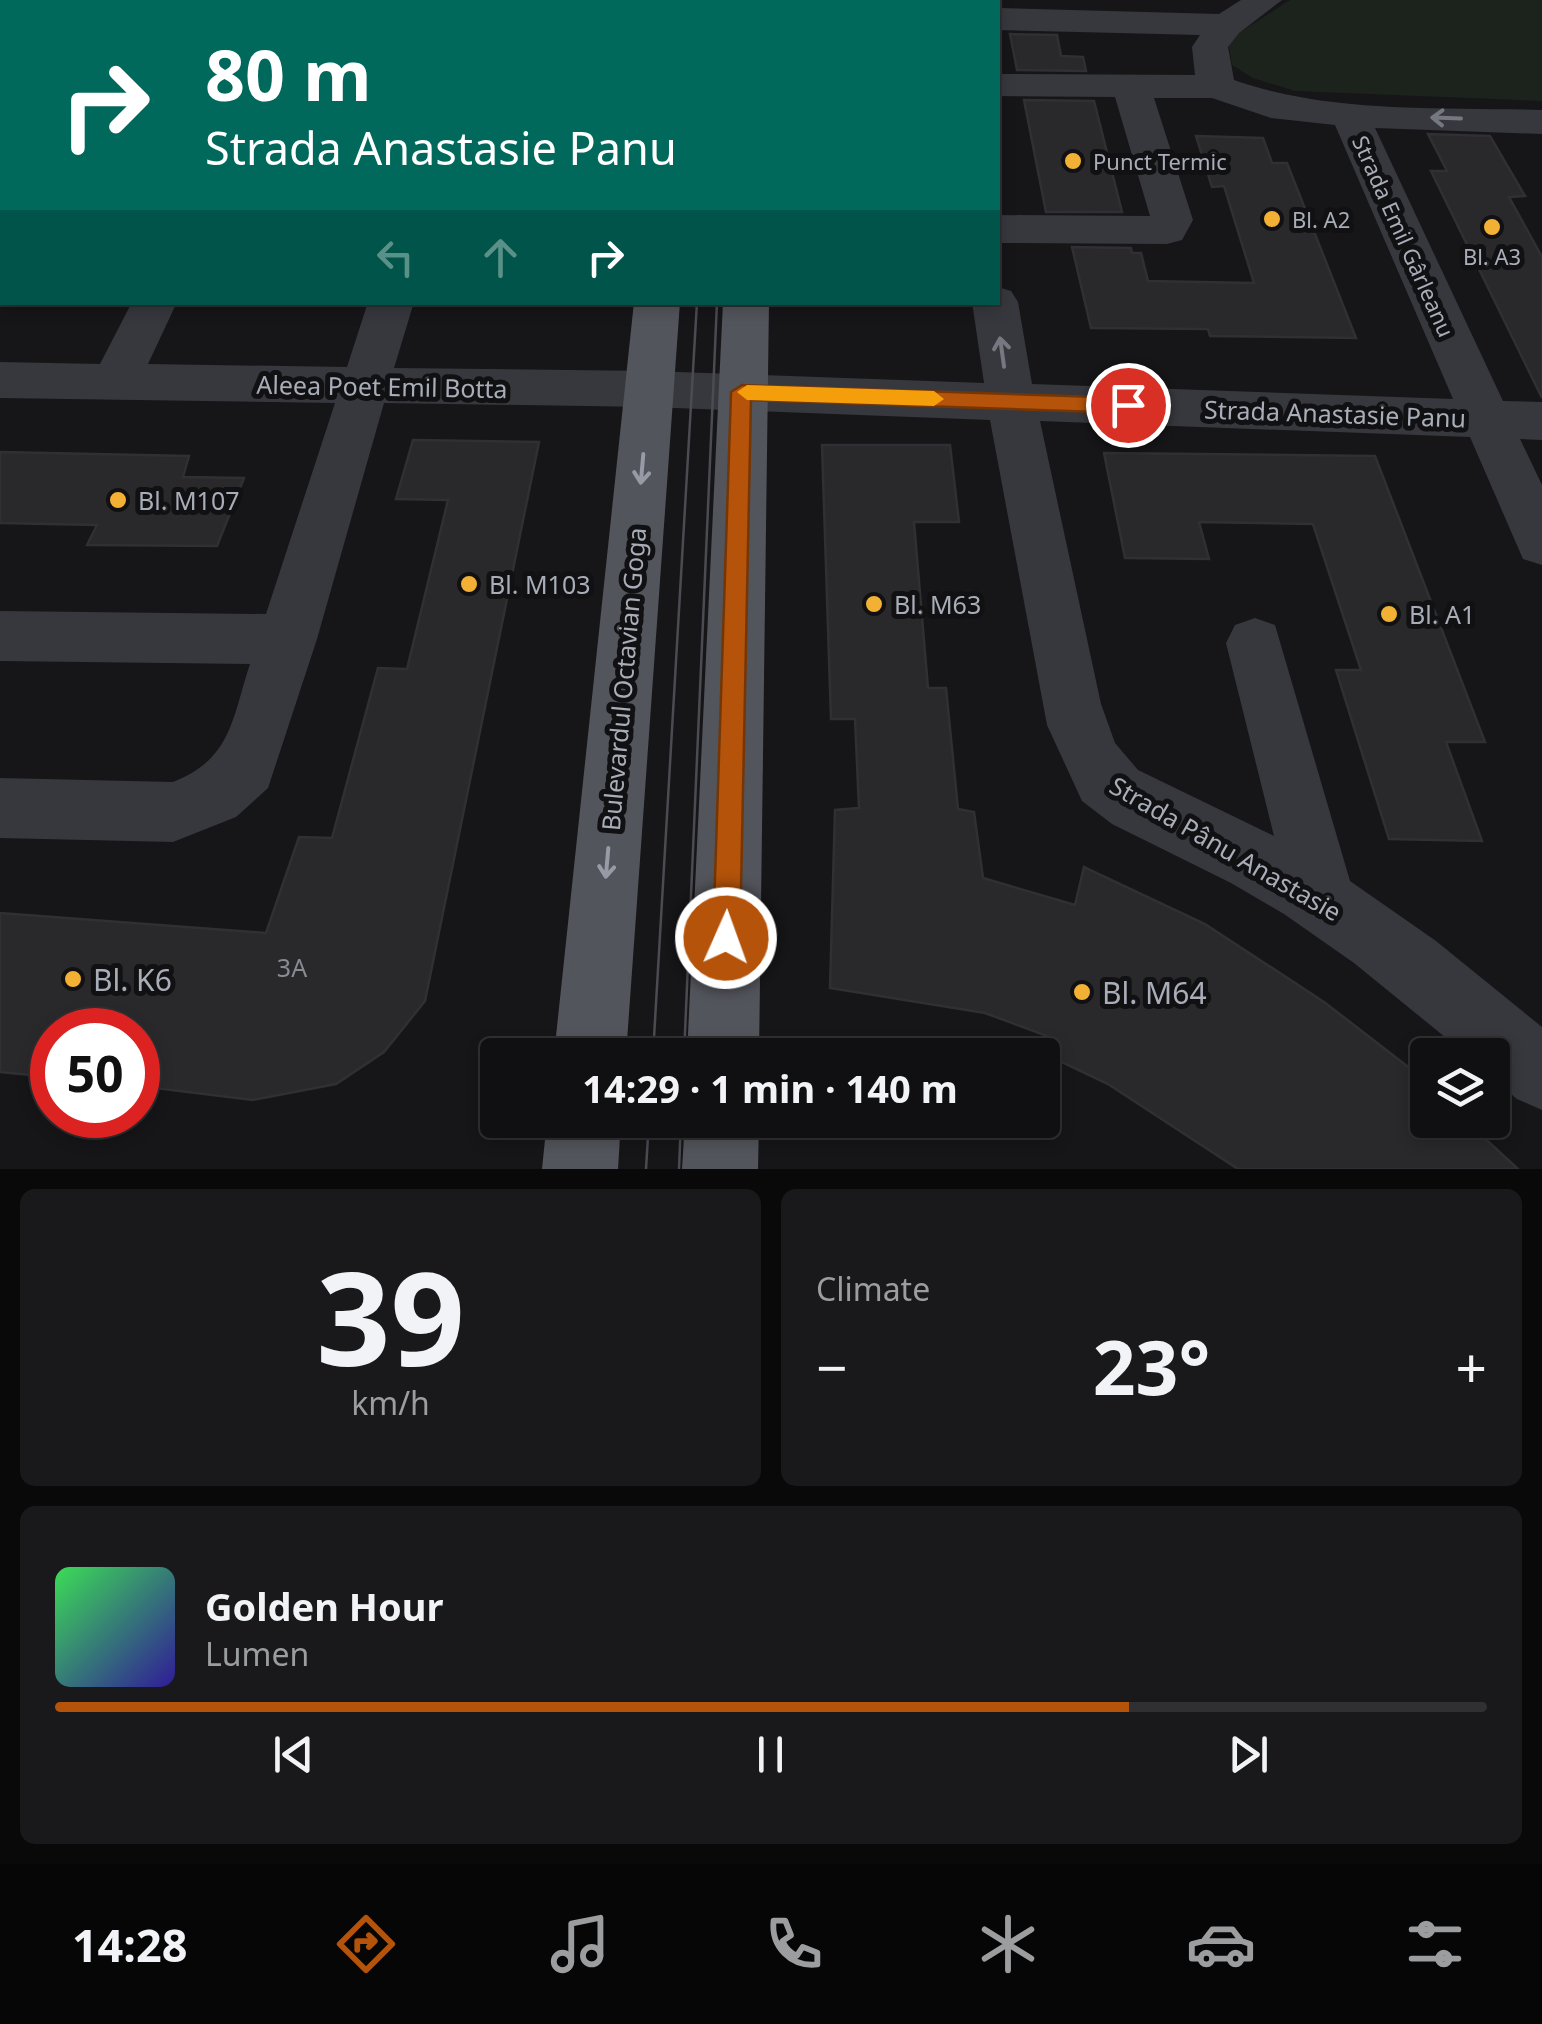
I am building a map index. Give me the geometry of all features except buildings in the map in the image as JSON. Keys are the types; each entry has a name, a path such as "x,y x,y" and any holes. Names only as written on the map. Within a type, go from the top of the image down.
{"main road":[{"name":"Bulevardul Octavian Goga","path":"592,1038 657,305"},
{"path":"723,1038 746,305"},
{"path":"580,1169 583,1138"},
{"path":"720,1169 721,1138"}],"street":[{"path":"1196,0 1226,25"},
{"path":"1216,87 1210,47 1226,25 1265,0"},
{"path":"1000,19 1226,25"},
{"name":"Strada Emil Gârleanu","path":"1000,85 1216,87 1271,106 1350,115 1542,543"},
{"path":"1000,229 1168,230 1172,220 1131,86"},
{"path":"1350,115 1542,122"},
{"path":"115,382 153,305"},
{"path":"0,808 173,812 214,796 246,768 289,640 390,305"},
{"name":"Strada Pânu Anastasie","path":"995,305 1009,401 1079,728 1105,782 1323,900 1399,956 1542,1074"},
{"name":"Aleea Poet Emil Botta","path":"0,380 649,389"},
{"name":"Strada Anastasie Panu","path":"649,389 1542,421"},
{"path":"0,636 289,640"},
{"path":"1255,642 1323,900"}],"shaded area":[{"path":"1290,0 1542,0 1542,101 1295,91 1253,78 1232,65 1228,40"}],"tram line":[{"path":"654,1038 697,305"},
{"path":"685,1038 717,305"},
{"path":"646,1169 648,1138"},
{"path":"679,1169 680,1138"}],"slow traffic":[{"path":"747,392 934,399"}],"place":[{"name":"Punct Termic","path":"1073,161"},
{"name":"Bl. A2","path":"1272,219"},
{"name":"Bl. A3","path":"1492,227"},
{"name":"Bl. M107","path":"118,500"},
{"name":"Bl. M103","path":"469,584"},
{"name":"Bl. M63","path":"874,604"},
{"name":"Bl. A1","path":"1389,614"},
{"name":"Bl. K6","path":"73,979"},
{"name":"Bl. M64","path":"1082,992"}],"route":[{"path":"726,938 742,392 1128,405"}]}
